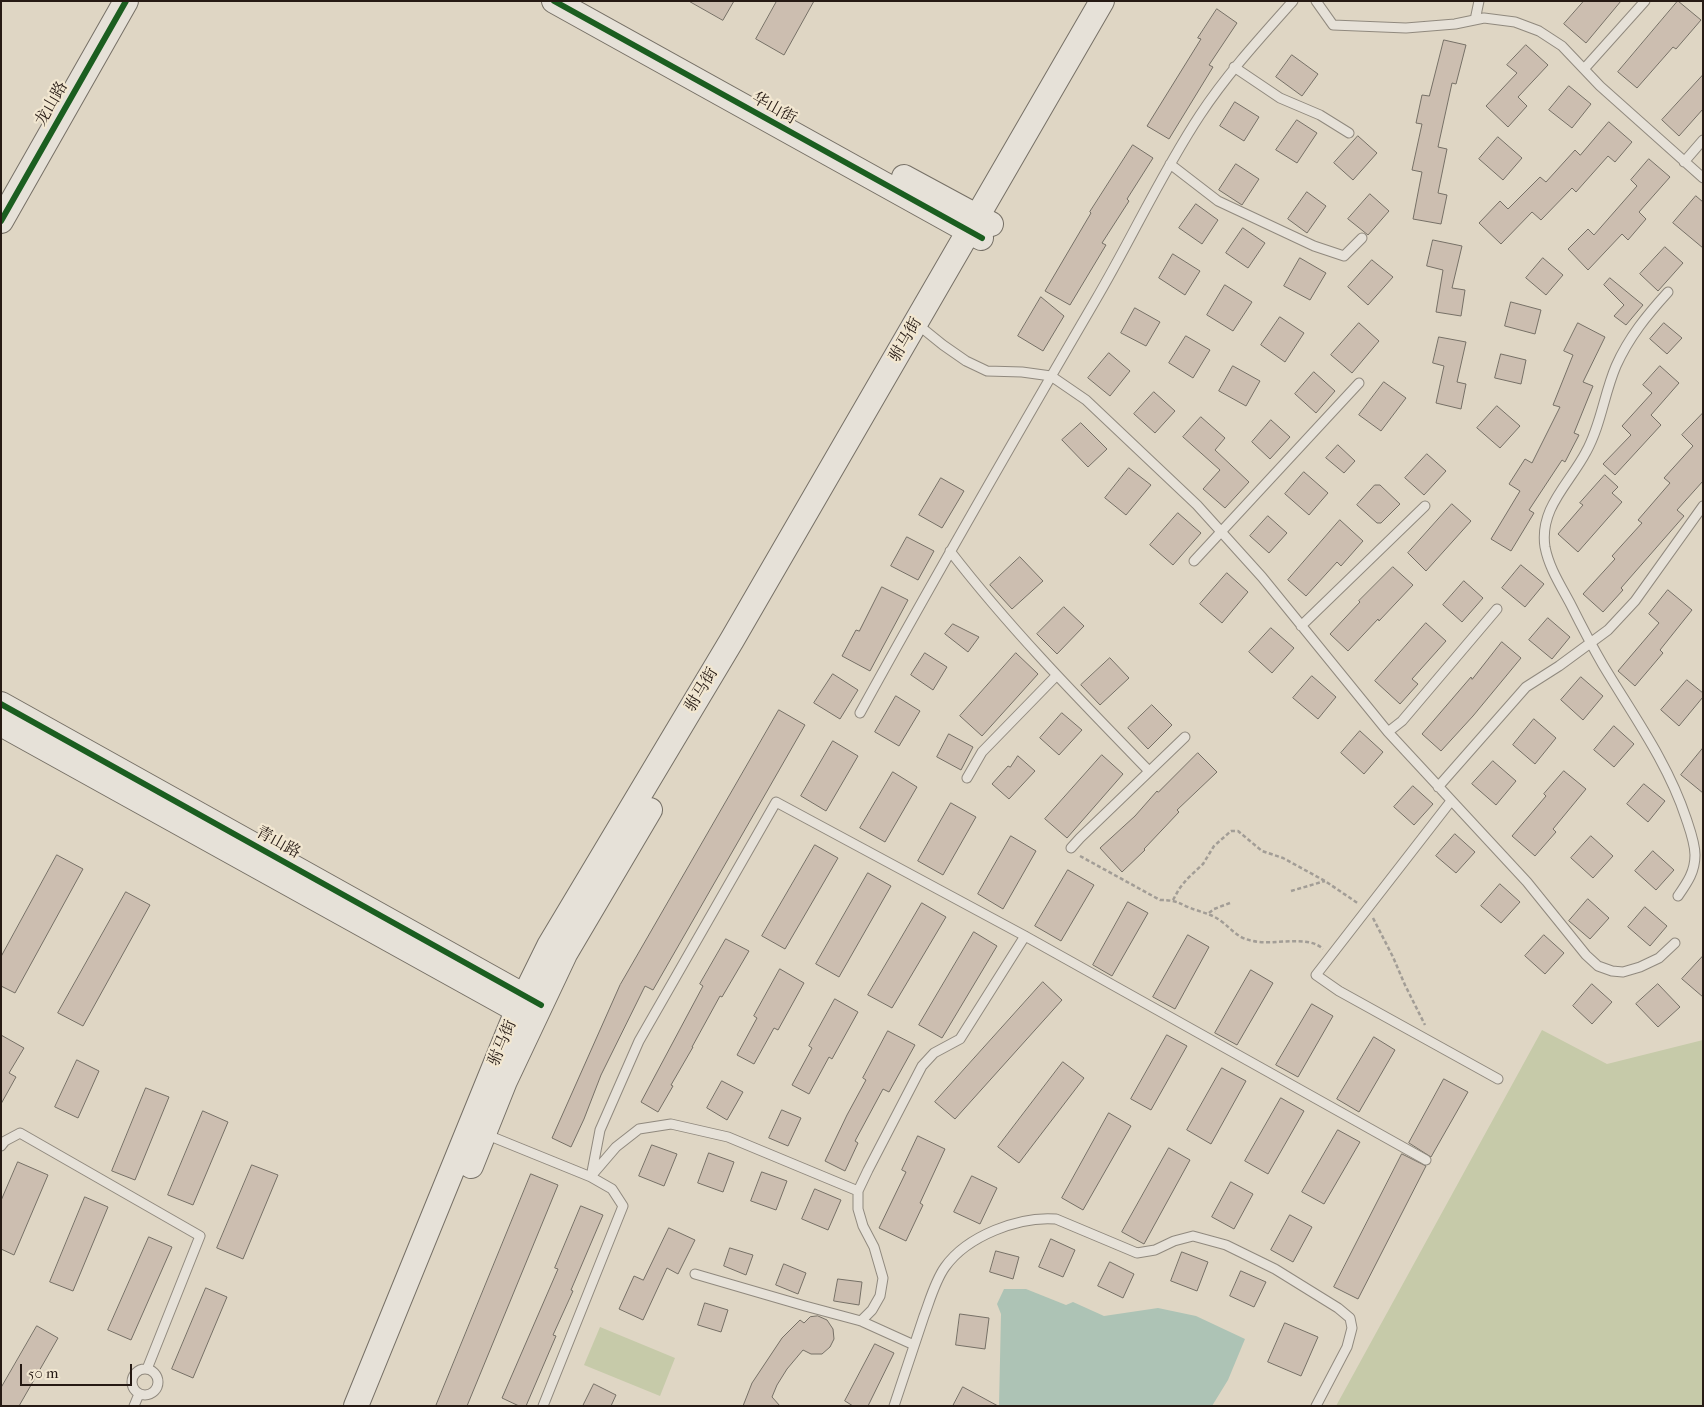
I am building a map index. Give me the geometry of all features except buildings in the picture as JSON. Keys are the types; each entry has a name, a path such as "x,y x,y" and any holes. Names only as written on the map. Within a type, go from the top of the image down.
{"street":[{"name":"龙山路","path":"1,221 126,1"},
{"name":"华山街","path":"554,1 980,228"},
{"name":"华山街","path":"586,1 772,105 980,228"},
{"name":"驸马街","path":"980,228 1102,1"},
{"name":"驸马街","path":"356,1406 529,1008 549,946 922,328 980,228 1119,1"},
{"name":"青山路","path":"1,704 529,1008"},
{"name":"青山路","path":"1,724 529,1008"},
{"name":"驸马街","path":"374,1406 476,1130"}],"lane":[{"path":"860,713 950,551 1111,274 1170,164 1200,115 1234,66 1293,1"},
{"path":"1316,1 1333,25 1406,28 1455,24 1484,18 1515,22 1539,30 1562,46 1639,123 1703,178"},
{"path":"1475,20 1479,1"},
{"path":"1584,69 1645,1"},
{"path":"1234,66 1280,98 1320,115 1349,133"},
{"path":"1684,162 1703,140"},
{"path":"1170,164 1218,201 1314,246 1344,256 1362,238"},
{"path":"1668,292 1642,320 1616,366 1600,421 1586,452 1552,503 1546,518 1545,545 1551,567 1591,643 1648,737 1684,812 1692,835 1695,854 1694,869 1678,896"},
{"path":"922,328 966,360 987,371 1022,372 1051,376 1086,400 1197,505 1262,577 1388,732 1527,882 1586,955 1598,966 1612,971 1623,972 1631,970 1659,958 1675,943"},
{"path":"1194,561 1358,383"},
{"path":"1301,626 1425,506"},
{"path":"1438,787 1526,686 1560,666 1608,630 1634,601 1703,506"},
{"path":"950,551 978,587 1056,676 1149,772"},
{"path":"1388,732 1402,721 1497,609"},
{"path":"968,778 982,752 1056,676"},
{"path":"1071,848 1185,737"},
{"path":"1451,801 1316,975 1339,991 1498,1079"},
{"path":"591,1177 600,1130 639,1041 776,802 1025,936 1426,1160"},
{"path":"861,1321 872,1310 880,1296 883,1278 874,1247 863,1226 858,1209 858,1191 922,1066 934,1053 960,1039 1025,936"},
{"path":"591,1177 616,1147 639,1129 671,1124 728,1138 858,1191"},
{"path":"476,1130 591,1177 612,1189 622,1206 543,1406"},
{"path":"1,1146 5,1141 20,1132 200,1236 147,1369"},
{"path":"894,1406 931,1296 944,1268 957,1252 991,1231 1020,1221 1042,1218 1056,1219 1137,1253 1155,1250 1174,1240 1193,1236 1226,1245 1274,1268 1338,1308 1350,1318 1352,1328 1347,1347 1316,1406"},
{"path":"695,1274 861,1321 914,1345"},
{"path":"147,1369 155,1373 159,1382 156,1391 148,1396 139,1394 132,1388 132,1378 138,1371 147,1369"},
{"path":"134,1406 139,1394"}],"path":[{"path":"1173,900 1187,879 1204,864 1214,846 1231,831 1238,831 1262,851 1283,858 1326,881 1366,909 1374,919 1435,1044"},
{"path":"1071,848 1079,856 1160,900 1173,900 1185,904 1194,910 1208,913 1221,920 1235,935 1252,941 1277,943 1302,940 1318,944 1331,956"},
{"path":"1291,891 1326,881"},
{"path":"1208,913 1230,903"}],"shaded area":[{"path":"1542,1030 1607,1064 1703,1040 1703,1406 1336,1406"},
{"path":"1004,1289 1026,1289 1066,1305 1073,1302 1104,1316 1158,1308 1196,1316 1245,1339 1228,1380 1212,1406 999,1406 1001,1314 997,1304"},
{"path":"600,1327 675,1358 660,1396 584,1365"}],"cycle path":[{"path":"1,221 126,1"},
{"path":"554,1 982,238"},
{"path":"1,704 541,1005"}]}
